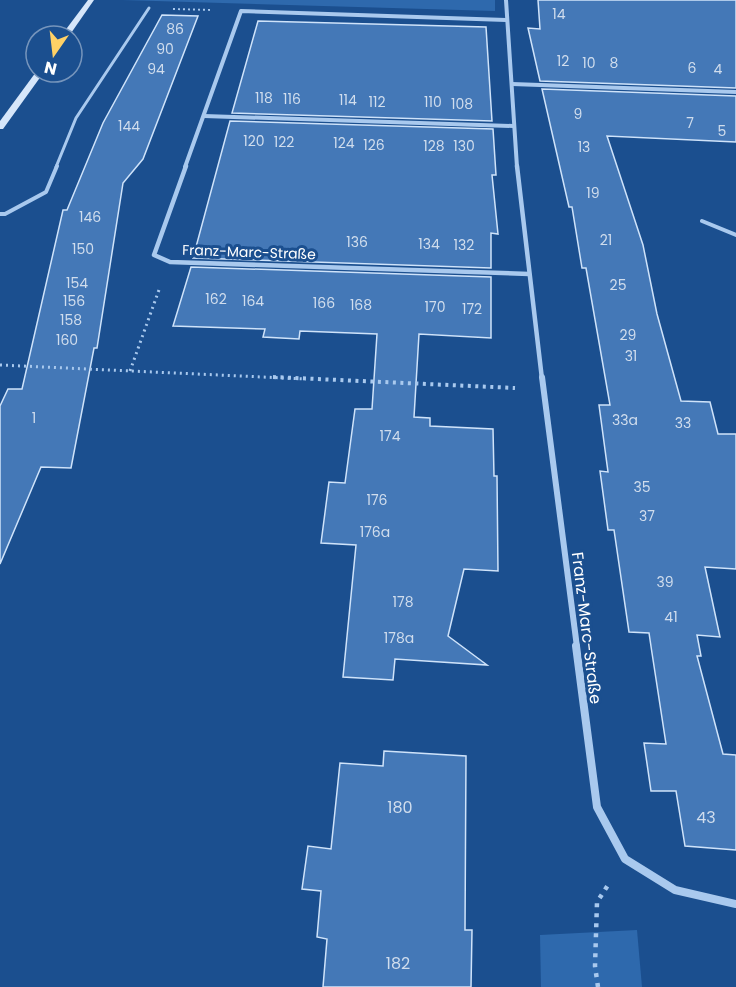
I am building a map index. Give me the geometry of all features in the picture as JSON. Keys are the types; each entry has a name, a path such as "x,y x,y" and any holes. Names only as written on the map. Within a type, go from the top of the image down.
{"main road":[{"path":"74,24 91,0"},
{"path":"0,127 31,84"}],"street":[{"name":"Franz-Marc-Straße","path":"506,0 513,84 513,126 529,274 597,807 625,859 675,890 736,904"},
{"name":"Franz-Marc-Straße","path":"241,11 154,255 170,262 529,274"},
{"path":"241,11 506,20"},
{"path":"513,84 736,92"},
{"path":"204,116 513,126"}],"lane":[{"path":"0,214 5,214 46,192 76,118 149,8"},
{"path":"702,221 736,235"}],"path":[{"path":"149,8 241,11"},
{"path":"130,371 170,262"},
{"path":"0,365 543,389"},
{"path":"598,987 597,902 625,859"}],"shaded area":[{"path":"122,0 495,0 495,11"},
{"path":"637,930 642,987 541,987 540,935"}],"building":[{"path":"538,0 736,0 736,88 540,81 528,28 540,29"},
{"path":"162,15 198,16 143,159 123,183 97,348 94,348 71,468 41,467 0,564 0,406 8,389 22,389 63,210 67,210 103,123"},
{"path":"258,21 486,27 492,121 232,113"},
{"path":"542,89 736,96 736,142 607,136 643,245 657,314 681,401 710,402 718,434 736,434 736,569 705,567 720,637 697,635 701,656 697,656 723,754 736,755 736,850 685,846 676,791 651,791 644,743 666,744 649,633 629,632 614,530 608,530 600,471 608,472 599,405 610,405 586,268 582,268 572,207 569,207"},
{"path":"230,121 493,129 496,175 492,175 498,234 491,233 491,268 193,258"},
{"path":"191,267 491,277 491,338 419,334 414,417 430,418 430,426 493,429 494,476 497,476 498,571 464,569 448,636 487,665 395,659 393,680 343,677 356,545 321,543 329,482 345,483 355,409 372,409 377,334 300,331 299,339 263,337 265,329 173,326"},
{"path":"384,751 466,756 465,930 472,930 471,987 323,987 327,939 317,937 321,891 302,889 308,846 331,849 340,763 383,766"}]}
